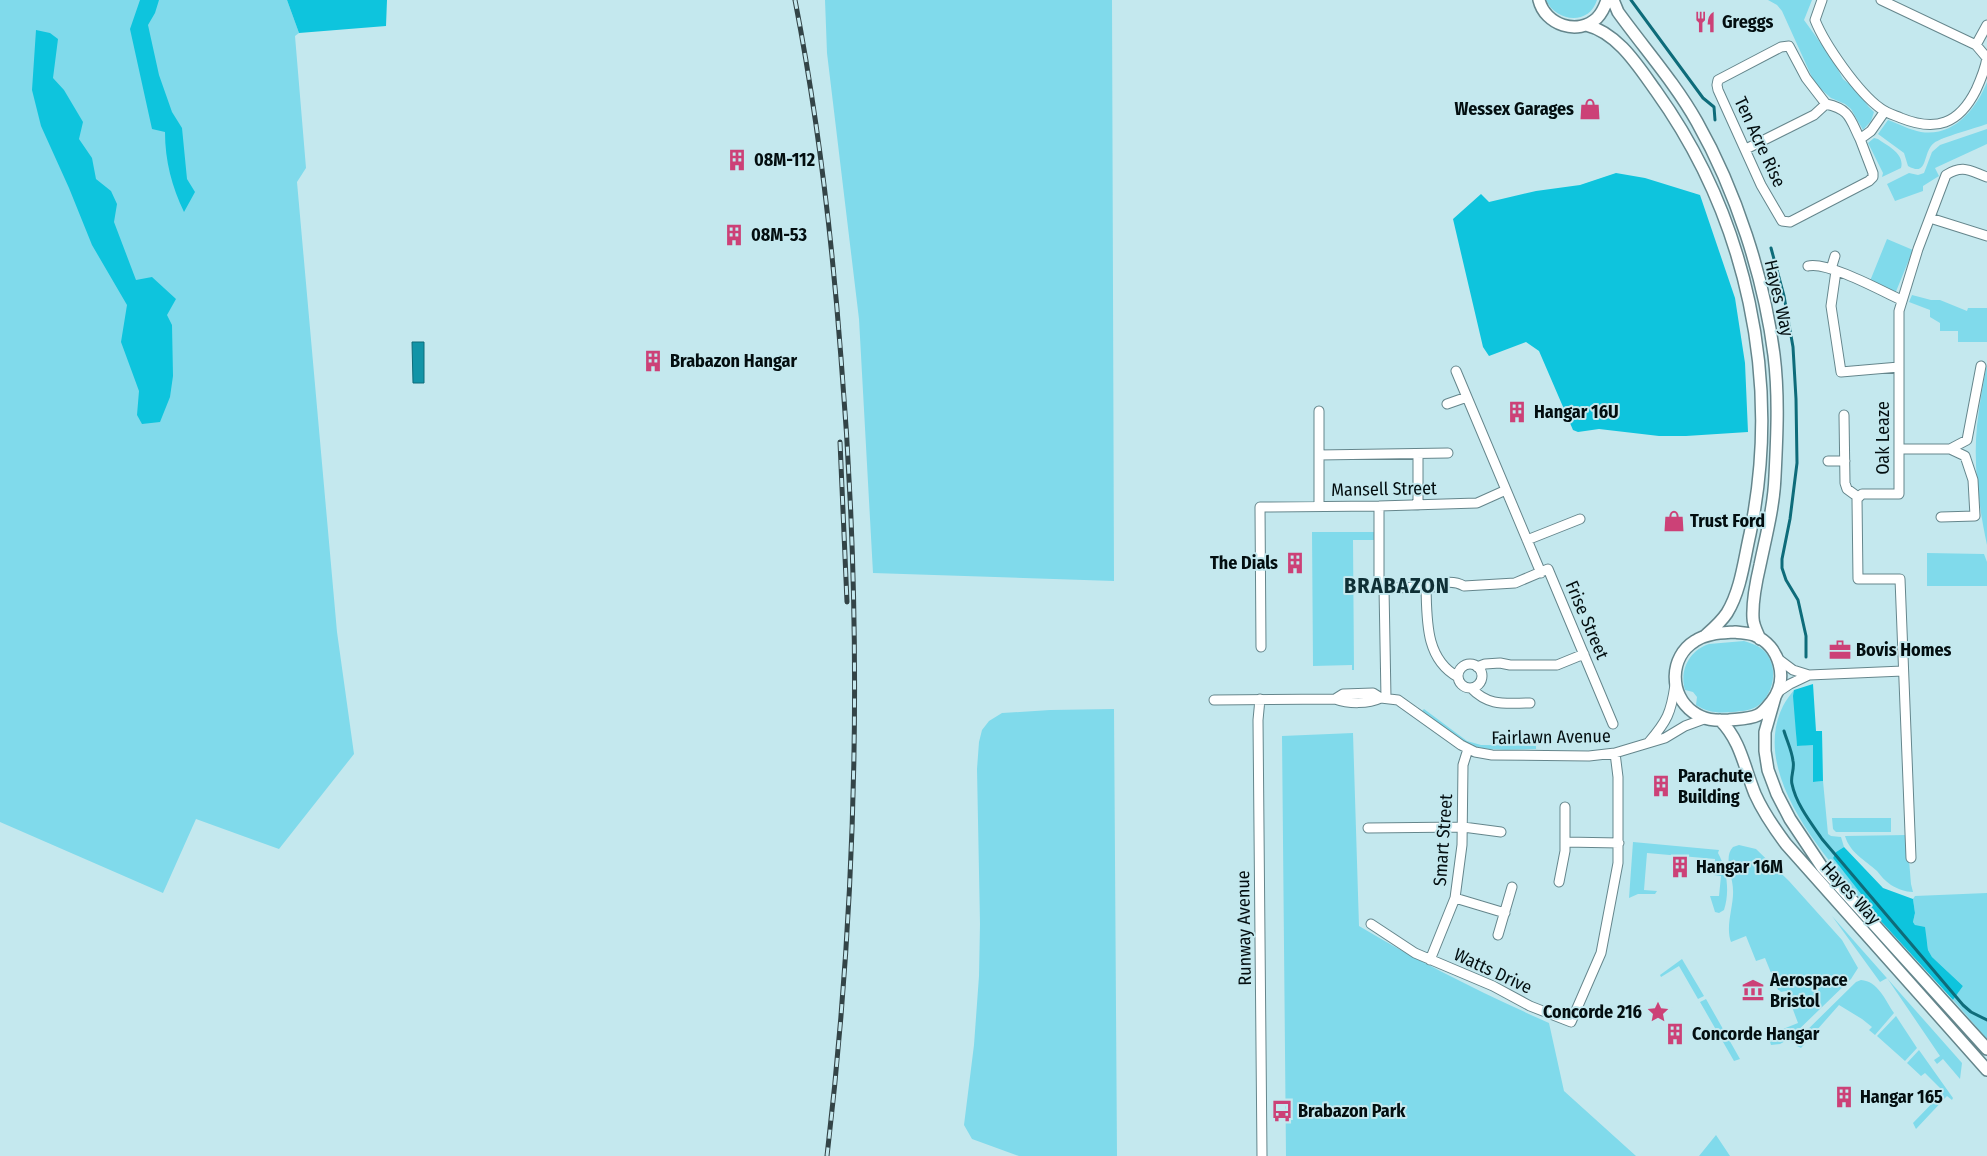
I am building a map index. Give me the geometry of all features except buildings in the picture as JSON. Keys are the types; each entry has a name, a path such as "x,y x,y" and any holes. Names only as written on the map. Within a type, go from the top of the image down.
{"street":[{"path":"1539,0 1545,13 1559,24 1575,27 1586,25 1598,17 1607,0"},
{"name":"Hayes Way","path":"1612,0 1618,12 1697,121 1731,194 1766,306 1774,355 1777,393 1777,444 1775,483 1754,592 1753,618 1760,639"},
{"path":"1822,0 1815,20 1818,26 1834,53 1862,90 1884,111 1927,126 1942,124 1955,117 1970,102 1985,70 1987,58 1976,45 1881,0"},
{"name":"Hayes Way","path":"1586,25 1598,28 1610,36 1641,70 1671,112 1697,156 1719,204 1738,255 1751,310 1759,362 1762,404 1761,458 1753,520 1739,586 1728,612 1706,635"},
{"path":"1976,45 1987,25"},
{"name":"Ten Acre Rise","path":"1826,104 1806,78 1789,46 1781,47 1722,76 1718,80 1718,90 1761,185 1782,221 1790,222 1869,181 1873,177 1860,139"},
{"path":"1746,149 1814,115 1826,104 1839,107 1846,112 1860,139 1871,131 1884,111"},
{"name":"Oak Leaze","path":"1911,858 1900,579 1858,580 1858,497 1866,494 1899,494 1898,316 1901,300 1946,175 1955,169 1963,168 1987,177"},
{"path":"1930,218 1987,236"},
{"path":"1835,256 1831,306 1841,372 1899,367"},
{"path":"1808,266 1813,265 1834,270 1901,300"},
{"path":"1950,450 1967,440 1981,366"},
{"name":"Frise Street","path":"1456,371 1541,573 1548,569 1613,724"},
{"path":"1447,404 1467,397"},
{"path":"1319,410 1319,506"},
{"path":"1844,415 1844,461 1847,489 1858,497"},
{"path":"1899,449 1950,450 1966,456 1973,480 1975,516 1941,517"},
{"path":"1319,455 1448,453"},
{"path":"1418,454 1418,505"},
{"path":"1828,461 1844,461"},
{"name":"Mansell Street","path":"1261,647 1260,506 1378,506 1477,503 1506,490"},
{"path":"1214,700 1335,698 1343,702 1373,702 1383,698 1384,588 1379,580 1378,506"},
{"path":"1527,540 1580,519"},
{"path":"1384,588 1433,587 1438,583 1458,583 1464,586 1510,584 1541,573"},
{"path":"1426,587 1428,634 1435,653 1444,667 1458,677 1462,686 1471,688 1481,697 1492,702 1530,703"},
{"path":"1777,694 1781,680 1777,658 1773,650 1753,635 1735,632 1706,635 1694,641 1679,658 1674,676 1683,703 1691,711 1704,719 1720,720 1746,718 1759,714 1777,694 1790,684 1809,676 1903,672"},
{"path":"1458,677 1462,666 1470,664 1477,667 1485,664 1500,663 1510,665 1557,665 1584,654"},
{"path":"1777,658 1793,670 1809,676"},
{"path":"1471,688 1478,684 1481,677 1477,667"},
{"path":"1647,744 1668,716 1671,709 1675,682"},
{"name":"Hayes Way","path":"1777,694 1765,732 1765,751 1768,770 1777,794 1790,819 1822,867 1987,1049"},
{"name":"Fairlawn Avenue","path":"1383,698 1398,700 1468,749 1482,753 1502,755 1589,756 1616,753 1647,744 1704,719"},
{"name":"Runway Avenue","path":"1260,699 1258,720 1262,1156"},
{"name":"Hayes Way","path":"1720,720 1737,742 1756,796 1770,822 1786,844 1987,1070"},
{"name":"Smart Street","path":"1430,960 1455,898 1461,859 1463,827 1463,765 1468,749"},
{"path":"1566,842 1619,843 1616,753"},
{"path":"1559,882 1566,842 1566,807"},
{"path":"1368,828 1463,827 1501,832"},
{"name":"Watts Drive","path":"1371,924 1415,953 1514,996 1530,1006 1570,1022 1601,954 1618,863 1619,843"},
{"path":"1498,935 1512,887"},
{"path":"1455,898 1505,913"}],"shaded area":[{"path":"0,0 287,0 299,33 295,36 306,168 297,182 337,632 354,754 279,849 196,819 163,893 0,822"},
{"path":"140,0 159,0 155,13 148,25 159,75 172,112 182,128 187,179 195,192 184,212 170,173 166,153 165,132 152,129 130,29"},
{"path":"287,0 387,0 386,26 299,33"},
{"path":"825,0 1112,0 1114,581 873,573 859,319 827,53"},
{"path":"1546,0 1597,0 1587,14 1572,18 1564,17 1557,13"},
{"path":"1768,0 1812,0 1804,20 1833,60 1843,79 1857,90 1874,112 1871,121 1863,130 1851,109 1831,98 1815,84 1782,11 1777,5"},
{"path":"36,30 50,33 58,39 53,78 64,90 83,122 79,139 92,158 96,179 111,191 117,204 114,222 136,280 152,277 176,299 167,315 172,325 173,376 170,397 160,422 142,424 137,415 139,391 121,342 127,305 92,245 41,126 32,90"},
{"path":"1987,82 1987,124 1951,135 1934,143 1919,169 1908,166 1904,153 1878,134 1888,120 1921,132 1944,130 1962,119 1970,111"},
{"path":"1987,129 1987,144 1935,168 1939,176 1923,186 1923,191 1895,201 1887,184 1909,173 1918,175 1924,173 1932,152 1940,145"},
{"path":"1874,138 1895,151 1902,163 1901,168 1882,177 1883,173 1868,143"},
{"path":"1616,173 1645,178 1700,195 1735,298 1745,363 1748,432 1659,436 1599,429 1578,432 1573,430 1539,351 1526,342 1489,356 1483,347 1453,219 1481,194 1489,202 1536,191 1580,185"},
{"path":"1887,239 1913,250 1895,294 1870,281"},
{"path":"1912,295 1931,300 1940,300 1967,311 1968,308 1987,308 1987,342 1958,342 1958,331 1940,331 1940,323 1930,317 1930,310 1909,302"},
{"path":"412,342 424,342 424,383 413,383"},
{"path":"1987,364 1987,545 1979,501 1976,441 1981,395"},
{"path":"1312,532 1374,532 1374,540 1353,540 1354,670 1352,670 1352,665 1313,666"},
{"path":"1927,553 1984,554 1987,562 1987,586 1927,586"},
{"path":"1744,641 1762,649 1768,655 1771,663 1773,679 1771,687 1762,702 1756,707 1745,711 1728,712 1714,712 1696,705 1697,697 1693,692 1685,690 1684,683 1685,668 1691,656 1709,644"},
{"path":"1813,684 1816,731 1822,731 1823,781 1813,782 1813,745 1797,746 1793,696 1794,690"},
{"path":"1794,690 1797,746 1813,744 1813,782 1823,781 1828,834 1841,837 1844,847 1836,852 1833,858 1870,904 1868,907 1814,840 1797,814 1784,787 1776,759 1775,732 1783,706"},
{"path":"1114,709 1117,1156 1019,1156 972,1139 964,1125 974,1045 979,976 980,924 977,769 979,742 982,730 989,721 1002,713"},
{"path":"1424,709 1467,741 1481,745 1536,746 1536,749 1494,749 1470,745 1421,712"},
{"path":"1353,733 1359,926 1453,978 1549,1023 1564,1091 1636,1156 1286,1156 1282,736"},
{"path":"1832,818 1891,818 1891,832 1836,832 1833,829"},
{"path":"1907,835 1913,892 1899,889 1887,882 1854,852 1845,836"},
{"path":"1633,842 1719,850 1718,853 1724,866 1727,881 1727,896 1724,910 1719,913 1715,912 1710,896 1719,896 1721,876 1714,875 1715,859 1647,853 1644,890 1657,891 1655,894 1638,894 1629,898"},
{"path":"1739,845 1756,849 1789,881 1842,940 1858,968 1851,979 1789,1039 1780,1044 1771,1045 1768,1035 1798,1023 1786,991 1781,992 1778,990 1765,958 1756,961 1746,936 1731,942 1729,936 1733,885 1729,867 1729,856 1733,847"},
{"path":"1844,847 1883,888 1913,899 1915,913 1913,922 1915,925 1925,927 1928,950 1932,957 1963,986 1953,1000 1868,907 1869,904 1833,858 1836,852"},
{"path":"1987,893 1987,1039 1953,1000 1963,986 1932,957 1928,950 1927,942 1913,922 1915,913 1913,899 1915,896"},
{"path":"1832,916 1887,978 1880,982"},
{"path":"1682,959 1704,996 1698,999 1679,966 1661,977 1660,975"},
{"path":"1888,979 1962,1063 1960,1079 1943,1059 1937,1064 1934,1060 1940,1056"},
{"path":"1861,980 1877,987 1894,1013 1875,1035 1869,1030 1872,1027 1839,1005 1801,1048 1797,1046 1796,1041 1856,982"},
{"path":"1706,999 1740,1059 1734,1061 1700,1002"},
{"path":"1896,1016 1917,1048 1905,1061 1877,1036"},
{"path":"1919,1050 1953,1098 1952,1100 1947,1096 1916,1129 1913,1123 1942,1093 1941,1089 1925,1073 1921,1076 1907,1063"},
{"path":"1716,1135 1730,1156 1699,1156"}],"waterway":[{"path":"1631,0 1703,98 1714,107 1715,120"},
{"path":"1771,248 1784,296 1793,347 1796,399 1797,463 1782,568 1786,580 1798,600 1806,636 1806,657"},
{"path":"1784,731 1791,750 1794,791 1804,813 1822,839 1963,1005 1971,1012 1987,1020"}],"railway":[{"path":"795,0 811,89 833,268 848,458 852,558 854,758 851,858 837,1057 827,1156"},
{"path":"840,442 847,602"}],"place":[{"name":"Greggs","path":"1705,22"},
{"name":"Wessex Garages","path":"1590,109"},
{"name":"08M-112","path":"737,160"},
{"name":"08M-53","path":"734,235"},
{"name":"Brabazon Hangar","path":"653,361"},
{"name":"Hangar 16U","path":"1517,412"},
{"name":"Trust Ford","path":"1674,521"},
{"name":"The Dials","path":"1295,563"},
{"name":"Bovis Homes","path":"1840,650"},
{"name":"Parachute Building","path":"1661,786"},
{"name":"Hangar 16M","path":"1680,867"},
{"name":"Aerospace Bristol","path":"1753,990"},
{"name":"Concorde 216","path":"1658,1012"},
{"name":"Concorde Hangar","path":"1675,1034"},
{"name":"Hangar 165","path":"1844,1097"},
{"name":"Brabazon Park","path":"1282,1111"}],"district":[{"name":"BRABAZON","path":"1397,585"}]}
